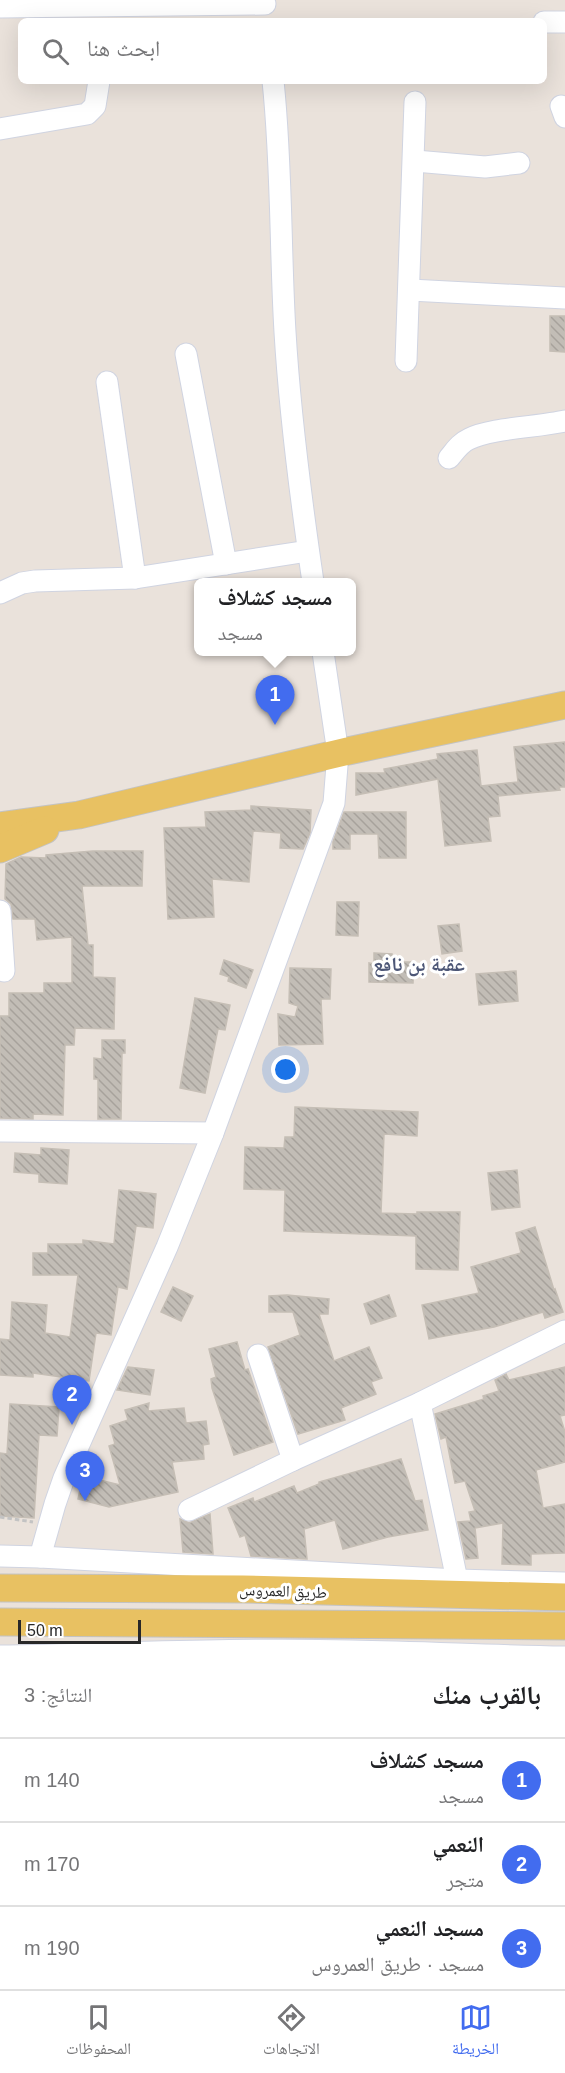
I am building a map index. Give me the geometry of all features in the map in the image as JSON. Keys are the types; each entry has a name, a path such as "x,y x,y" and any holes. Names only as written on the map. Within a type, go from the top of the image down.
{"main road":[{"path":"0,826 79,815 338,753 565,705"},
{"path":"0,849 79,815"},
{"name":"طريق العمروس","path":"0,1588 198,1588 565,1597"},
{"name":"طريق العمروس","path":"0,1622 565,1626"}],"street":[{"path":"0,8 105,14 266,8"},
{"path":"547,22 565,22"},
{"path":"0,129 87,114 95,106 99,84"},
{"path":"273,84 288,379 312,578"},
{"path":"406,361 416,102"},
{"path":"415,161 485,167 519,163"},
{"path":"410,291 565,298"},
{"path":"186,354 226,564"},
{"path":"106,382 135,578"},
{"path":"449,458 459,446 469,439 486,433 565,421"},
{"path":"2,590 35,581 135,578 308,550"},
{"path":"40,1557 64,1478 167,1247 213,1132 334,803 338,753 324,656"},
{"path":"0,911 4,971"},
{"path":"0,1131 213,1132"},
{"path":"189,1510 420,1403 565,1331"},
{"path":"258,1355 293,1460"},
{"path":"420,1403 457,1580"},
{"path":"0,1556 457,1580 565,1583"},
{"path":"0,1656 236,1651 476,1658 565,1657"}],"path":[{"path":"0,1517 49,1525"}],"building":[{"path":"550,316 565,316 565,352 550,351"},
{"path":"565,742 565,787 559,787 560,790 498,796 500,816 488,817 491,841 445,846 438,779 356,795 356,773 385,773 384,769 438,759 437,754 477,750 481,786 518,782 514,747"},
{"path":"251,806 311,810 310,833 303,849 280,848 281,833 253,831 249,882 212,879 214,917 168,919 164,828 206,827 205,812 251,810"},
{"path":"344,812 406,812 406,858 379,858 378,834 350,834 350,849 333,849 333,842"},
{"path":"93,851 143,851 142,886 82,886 88,945 93,945 93,977 115,978 114,1029 75,1028 74,1045 65,1045 63,1115 33,1114 33,1119 0,1118 0,1016 9,1016 9,993 44,993 44,983 72,983 72,937 37,940 35,919 13,919 11,904 5,899 6,864 21,857 46,858 46,855"},
{"path":"337,902 359,902 358,936 336,935"},
{"path":"459,924 462,951 442,954 438,926"},
{"path":"374,953 392,954 392,962 414,962 413,983 369,982 369,963 374,964"},
{"path":"224,960 253,970 246,988 228,981 229,977 220,974"},
{"path":"290,968 331,969 330,999 321,999 323,1044 279,1045 278,1014 295,1017 298,1006 289,1003"},
{"path":"516,971 518,1001 479,1005 476,974"},
{"path":"195,998 230,1005 225,1030 218,1029 205,1093 180,1088"},
{"path":"102,1040 125,1040 125,1053 122,1053 121,1119 98,1119 98,1079 94,1079 94,1058 102,1059"},
{"path":"295,1107 418,1112 417,1136 384,1134 381,1213 460,1212 458,1270 416,1269 416,1236 284,1231 285,1190 244,1189 245,1147 284,1148 285,1137 294,1137"},
{"path":"41,1148 69,1150 67,1184 39,1182 39,1174 14,1172 15,1153 41,1155"},
{"path":"517,1170 520,1207 492,1210 488,1173"},
{"path":"119,1190 156,1194 153,1228 136,1226 127,1289 118,1287 111,1335 96,1333 89,1381 33,1373 33,1377 0,1375 0,1339 10,1340 12,1302 47,1305 45,1333 70,1337 78,1275 33,1275 33,1253 48,1253 48,1244 83,1244 83,1240 114,1244"},
{"path":"535,1227 563,1312 545,1318 543,1312 494,1327 429,1339 422,1305 479,1293 471,1267 521,1253 516,1233"},
{"path":"173,1287 193,1296 181,1321 161,1312"},
{"path":"287,1295 329,1299 328,1314 319,1314 334,1361 369,1347 382,1378 371,1382 376,1394 341,1408 345,1420 298,1434 268,1347 300,1335 293,1312 269,1312 269,1296"},
{"path":"389,1295 396,1316 371,1324 364,1304"},
{"path":"237,1342 245,1370 248,1369 273,1442 234,1455 212,1388 211,1379 216,1377 209,1349"},
{"path":"128,1367 154,1370 150,1395 117,1390"},
{"path":"565,1367 565,1415 560,1416 565,1432 565,1462 536,1470 543,1508 565,1504 565,1553 531,1554 531,1565 502,1564 503,1523 475,1528 478,1558 466,1559 458,1522 471,1521 469,1512 475,1511 465,1481 455,1483 446,1437 441,1439 435,1414 484,1399 483,1396 499,1391 495,1380 506,1374 509,1380"},
{"path":"149,1403 148,1411 184,1408 186,1423 206,1421 209,1444 203,1445 204,1459 172,1462 178,1492 109,1507 78,1499 83,1476 120,1485 109,1446 115,1444 110,1426 128,1420 125,1410"},
{"path":"10,1404 59,1407 57,1436 39,1435 34,1518 0,1516 0,1453 7,1454"},
{"path":"401,1459 415,1501 422,1500 428,1530 388,1537 343,1549 335,1520 304,1529 307,1559 251,1556 245,1535 240,1537 228,1508 253,1498 254,1502 294,1486 297,1493 319,1482"},
{"path":"210,1514 213,1554 183,1552 180,1519 189,1523"}],"place":[{"name":"مسجد كشلاف","path":"275,725"},
{"name":"النعمي","path":"72,1425"},
{"name":"مسجد النعمي","path":"85,1501"}],"district":[{"name":"عقبة بن نافع","path":"419,964"}]}
